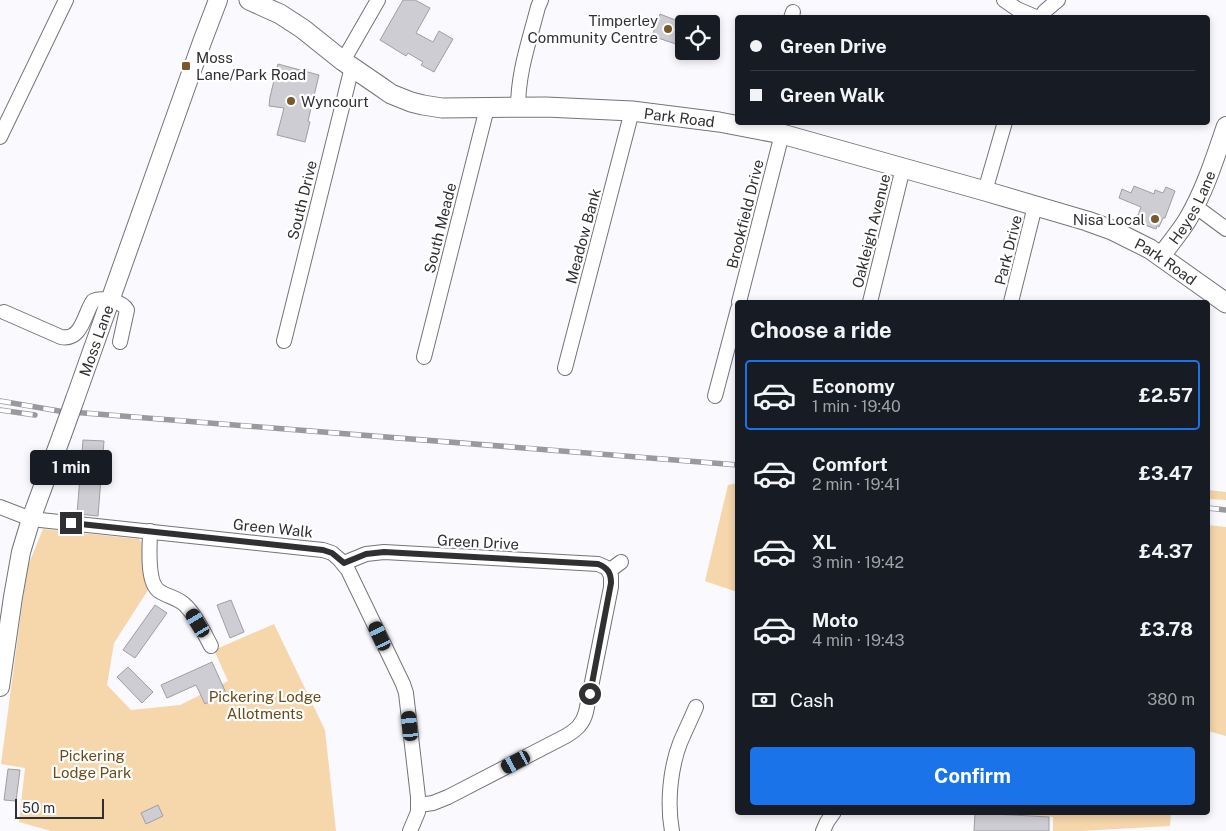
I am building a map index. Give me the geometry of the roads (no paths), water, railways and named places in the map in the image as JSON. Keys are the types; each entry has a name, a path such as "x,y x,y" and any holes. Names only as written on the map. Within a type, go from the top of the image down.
{"main road":[{"name":"Park Road","path":"249,0 280,14 381,88 411,102 442,108 563,107 632,111 735,123"},
{"name":"Park Road","path":"760,126 782,134 1087,221 1112,230 1138,242 1161,256 1215,300"}],"street":[{"path":"0,137 66,0"},
{"name":"Moss Lane","path":"0,687 16,576 23,543 218,0"},
{"name":"South Drive","path":"284,341 348,64 378,0"},
{"path":"518,108 518,88 522,66 538,7 542,0"},
{"path":"1004,0 1017,9 1032,15"},
{"path":"1041,15 1058,0"},
{"name":"South Meade","path":"424,357 488,108"},
{"name":"Meadow Bank","path":"565,368 632,111"},
{"path":"985,191 1004,125"},
{"name":"Heyes Lane","path":"1161,256 1195,206 1226,126"},
{"name":"Brookfield Drive","path":"740,300 782,134"},
{"name":"Oakleigh Avenue","path":"870,300 903,168"},
{"name":"Park Drive","path":"1012,300 1035,206"},
{"path":"1195,206 1226,228"},
{"path":"4,312 66,338 78,332 93,301 100,299 110,301 123,305 127,310 120,342"},
{"path":"715,396 735,320"},
{"name":"Green Walk","path":"0,507 32,519 323,550 332,553 344,563"},
{"path":"150,531 150,565 154,586 186,605 211,646"},
{"name":"Green Drive","path":"344,563 366,554 384,552 598,564 609,571"},
{"path":"418,805 433,803 448,797 566,736 584,729 584,719 611,587 609,571 621,562"},
{"path":"344,563 406,692 418,805 417,817 410,831"},
{"path":"672,831 670,797 675,764 680,743 696,707"},
{"path":"823,831 832,815"}],"railway":[{"path":"0,401 59,411 735,465"},
{"path":"0,410 35,415"},
{"path":"1210,508 1226,510"}],"place":[{"name":"Timperley Community Centre","path":"668,29"},
{"name":"Moss Lane/Park Road","path":"186,66"},
{"name":"Wyncourt","path":"291,101"},
{"name":"Nisa Local","path":"1155,219"}],"park label":[{"name":"Pickering Lodge Allotments","path":"265,704"},
{"name":"Pickering Lodge Park","path":"92,764"}]}
